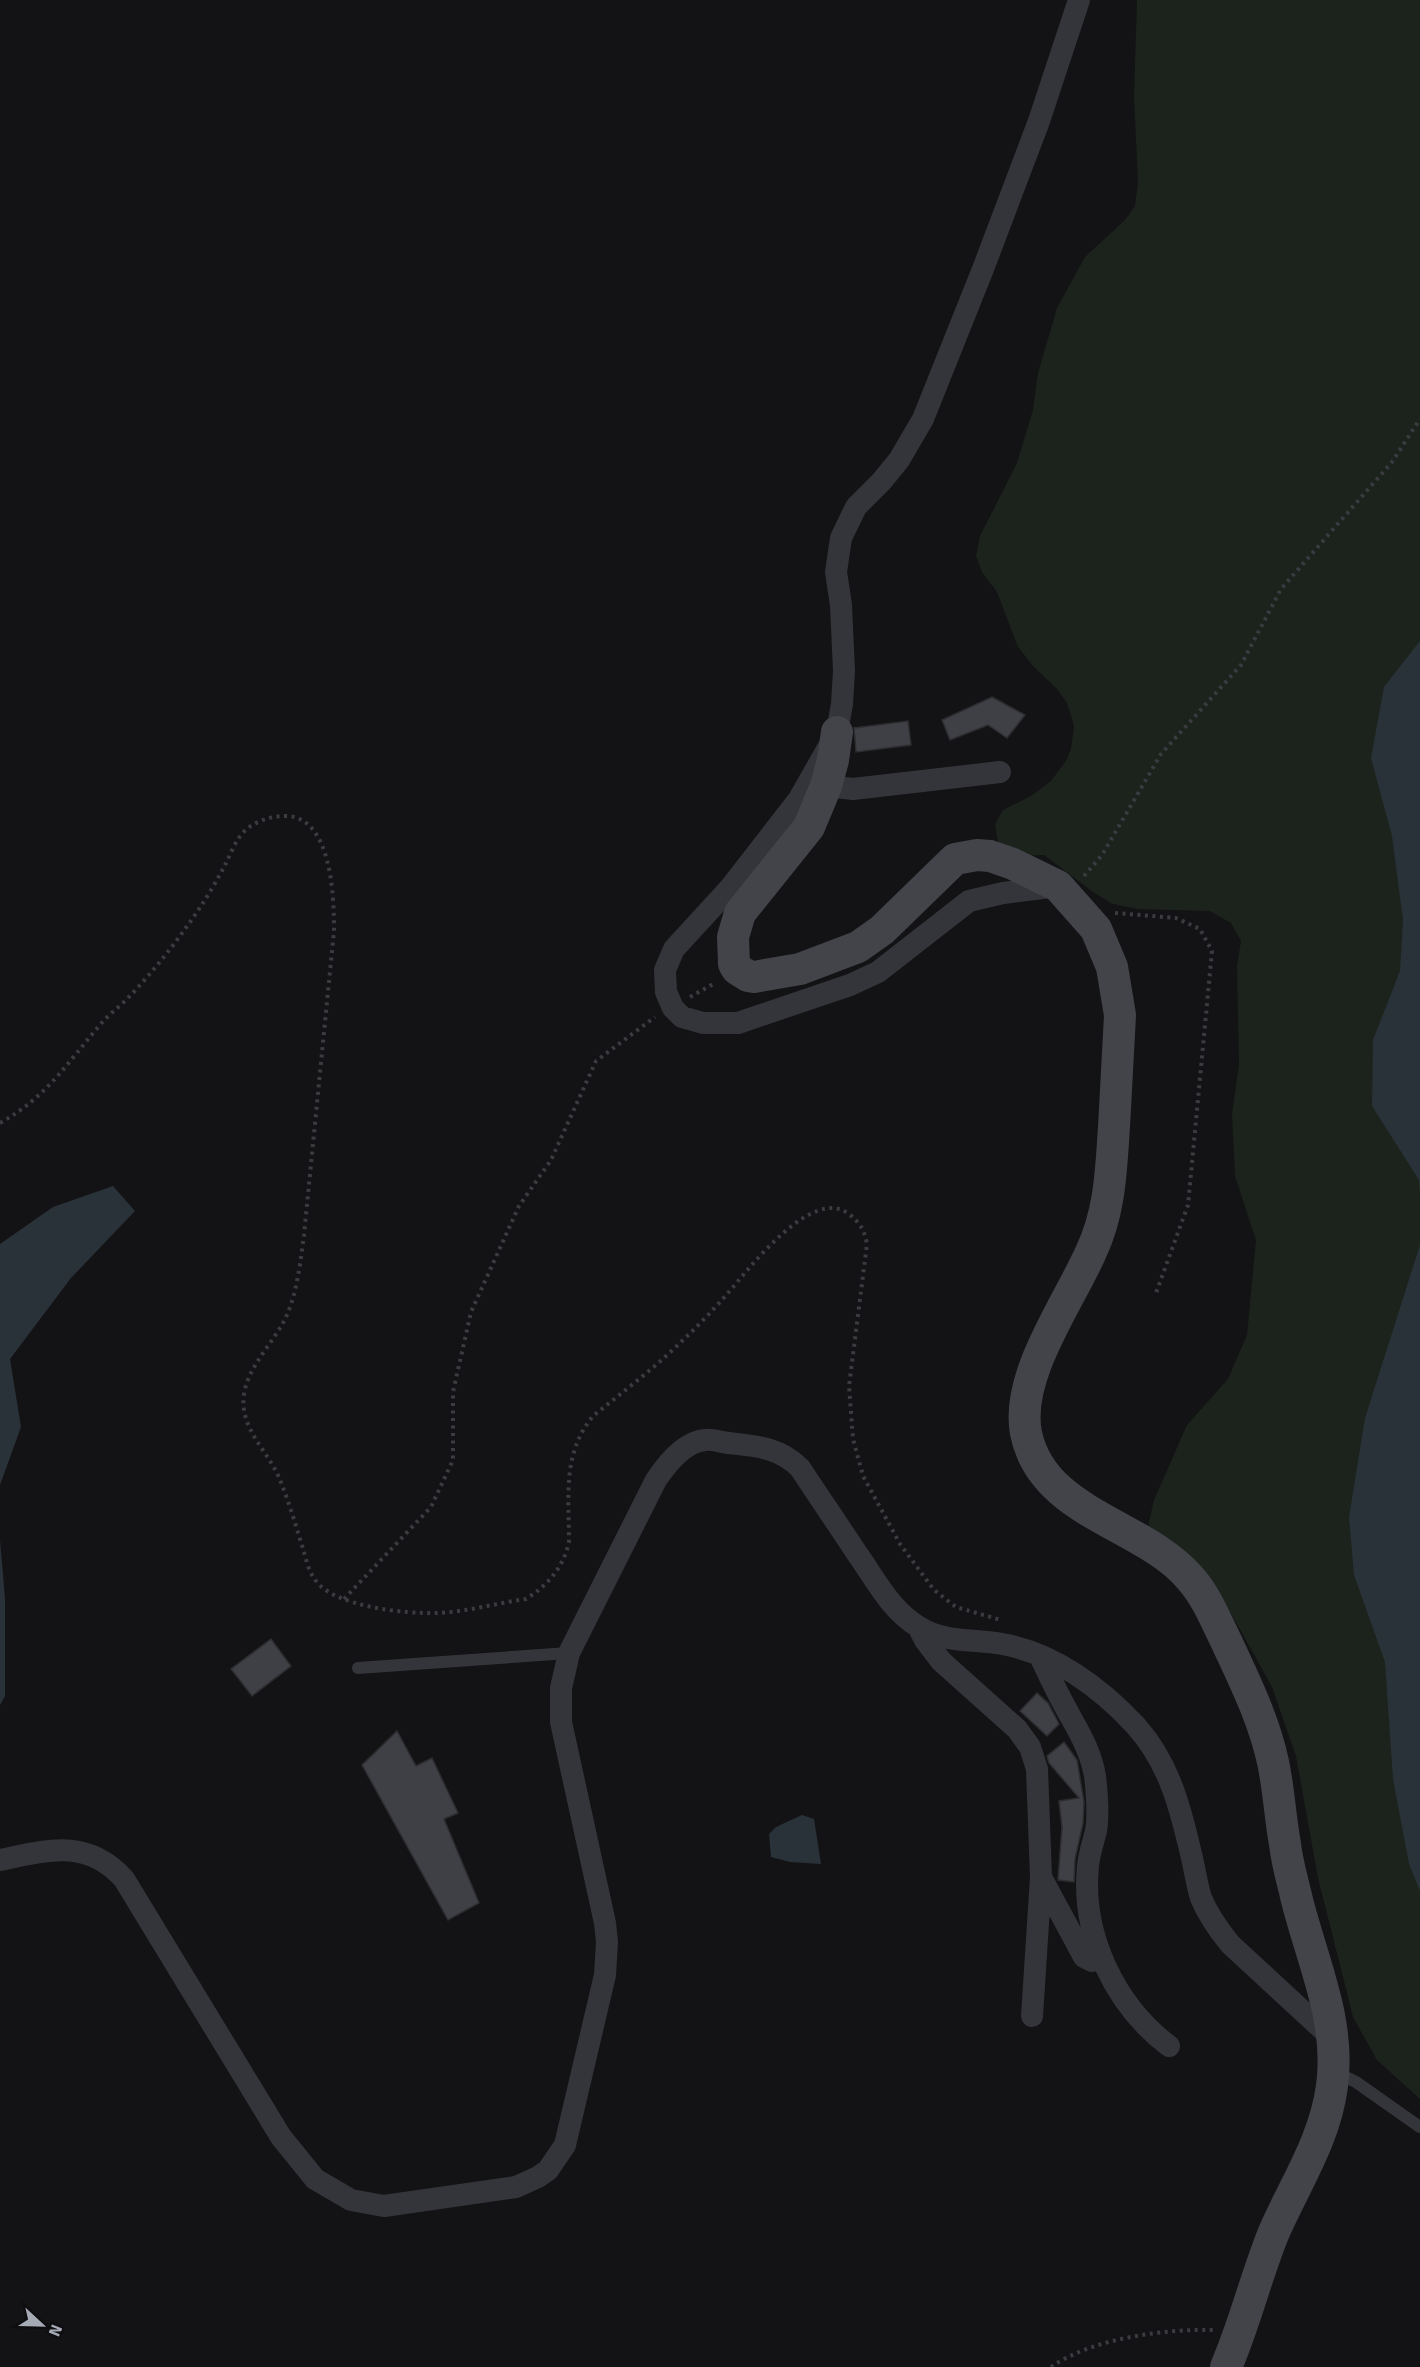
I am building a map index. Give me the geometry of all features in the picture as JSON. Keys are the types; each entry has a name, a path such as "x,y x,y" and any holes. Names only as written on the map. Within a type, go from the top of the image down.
{"street":[{"path":"1079,0 1039,121 923,419 898,460 881,482 856,507 841,538 836,572 841,605 844,671 842,704 833,760 826,786 808,827 740,913 733,937 734,964 737,969 754,977 800,969 858,947 882,930 955,859 983,855 1002,859 1058,886 1096,929 1112,968 1120,1015 1108,1198 1098,1238 1043,1349 1028,1386 1025,1402 1026,1432 1035,1461 1056,1486 1085,1508 1168,1557 1189,1576 1211,1609 1255,1703 1265,1731 1278,1786 1290,1872 1326,1999 1334,2040 1332,2088 1324,2122 1310,2162 1272,2237 1241,2333 1226,2367"},
{"path":"837,732 799,799 730,888 674,949 665,970 666,992 673,1008 682,1017 703,1023 721,1024 754,1018 850,985 878,972 969,901 1003,892 1058,886"},
{"path":"826,786 853,789 1000,772"},
{"path":"0,1860 50,1849 61,1849 97,1857 115,1869 124,1879 281,2137 315,2179 327,2188 351,2200 384,2206 516,2187 533,2180 548,2170 565,2145 606,1967 605,1923 561,1722 561,1688 569,1653 656,1480 673,1458 704,1440 765,1447 793,1461 895,1608 919,1628 947,1638 1005,1644 1040,1656 1065,1668 1105,1698 1137,1727 1161,1762 1176,1794 1196,1881 1214,1922 1230,1944 1334,2040"},
{"path":"919,1628 941,1661 1017,1729 1030,1747 1039,1780 1041,1877 1032,2016"},
{"path":"1040,1656 1062,1703 1083,1738 1094,1774 1096,1829 1088,1865 1087,1883 1090,1918 1102,1958 1132,2011 1147,2028 1169,2046"},
{"path":"1041,1877 1084,1957 1092,1961 1102,1958"}],"lane":[{"path":"358,1668 569,1653"},
{"path":"1333,2072 1356,2082 1420,2127"}],"path":[{"path":"1058,886 1081,879 1102,855 1161,754 1240,665 1281,589 1392,462 1420,419"},
{"path":"0,1123 22,1109 54,1081 101,1023 151,972 201,906 241,833 258,822 277,816 303,819 317,833 331,883 334,931 304,1235 300,1265 284,1321 247,1384 244,1406 250,1431 279,1478 314,1578 326,1591 344,1599 394,1611 438,1613 526,1599 538,1592 557,1572 567,1551 569,1473 576,1442 583,1428 593,1416 683,1341 780,1235 812,1214 833,1208 845,1211 860,1223 867,1244 849,1386 853,1439 863,1476 900,1544 934,1590 950,1603 967,1612 1007,1621"},
{"path":"1096,929 1113,913 1176,918 1200,929 1212,951 1188,1205 1156,1293"},
{"path":"344,1599 431,1507 453,1460 453,1392 471,1312 519,1206 551,1161 596,1061 646,1022 737,969"},
{"path":"1052,2367 1082,2352 1138,2336 1191,2330 1241,2333"}],"shaded area":[{"path":"1137,0 1420,0 1420,2099 1377,2060 1353,2017 1318,1878 1296,1756 1272,1687 1232,1615 1196,1561 1147,1531 1154,1500 1187,1425 1228,1379 1247,1335 1256,1240 1235,1176 1232,1114 1239,1064 1237,966 1241,941 1231,923 1210,911 1138,909 1113,904 1044,855 1014,856 998,842 995,824 1003,810 1031,796 1051,781 1066,761 1071,749 1074,726 1067,703 1018,647 997,592 982,572 976,556 980,536 1017,463 1033,410 1038,373 1057,308 1085,257 1125,220 1135,206 1138,182 1134,96"},
{"path":"1420,641 1420,1194 1419,1180 1372,1106 1373,1040 1400,971 1403,920 1392,836 1371,758 1384,687"},
{"path":"113,1186 135,1211 71,1278 10,1359 21,1427 0,1485 0,1244 53,1207"},
{"path":"1420,1245 1420,1891 1409,1864 1393,1779 1385,1662 1354,1575 1349,1517 1365,1418"},
{"path":"0,1540 5,1598 5,1696 0,1705"},
{"path":"802,1815 814,1819 821,1864 790,1862 771,1857 769,1834 776,1827"}],"building":[{"path":"992,697 1025,715 1007,738 988,725 950,740 942,720"},
{"path":"908,721 911,745 856,752 854,728"},
{"path":"271,1639 291,1666 252,1696 231,1669"},
{"path":"1037,1693 1048,1703 1059,1724 1047,1736 1020,1711"},
{"path":"397,1731 416,1766 432,1758 458,1813 444,1819 479,1903 448,1920 362,1765"},
{"path":"1064,1742 1077,1760 1084,1802 1083,1823 1075,1859 1074,1882 1058,1880 1062,1827 1059,1801 1079,1798 1049,1763 1047,1756"}]}
